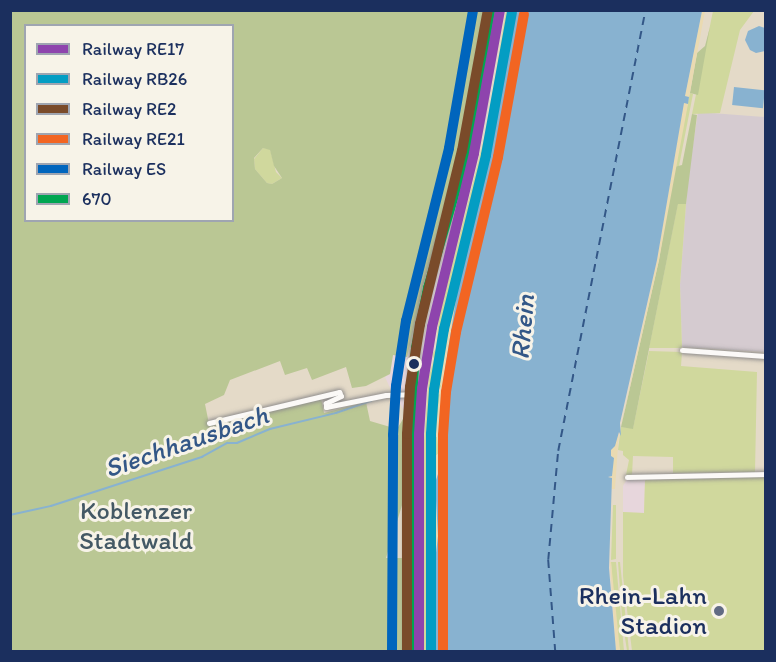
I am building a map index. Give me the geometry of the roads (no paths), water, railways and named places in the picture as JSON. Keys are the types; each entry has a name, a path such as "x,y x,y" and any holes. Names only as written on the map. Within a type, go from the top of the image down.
{"main road":[{"path":"409,651 411,394 420,317 465,157 490,10"}],"street":[{"path":"682,350 765,356"},
{"path":"209,423 339,392 341,396 326,403 326,407 386,395 411,394"},
{"path":"627,477 765,474"}],"water":[{"name":"Rhein","path":"513,11 702,11 685,96 689,97 688,104 684,103 657,260 620,423 621,436 619,432 615,446 611,450 611,456 614,458 612,476 608,477 612,478 609,568 616,651 434,651 434,569 438,536 435,483 444,456 443,382 462,261 487,163 506,70"},
{"path":"759,26 765,28 765,51 756,53 750,50 745,40 748,31"},
{"path":"734,87 765,90 763,108 732,105"}],"waterway":[{"name":"Siechhausbach","path":"10,515 51,506 202,457 227,443 237,443 270,429 336,413 371,401"}],"rail line":[{"name":"ES","path":"392,652 393,435 396,386 406,321 449,148 473,10"},
{"name":"RE2","path":"407,652 407,434 410,387 420,324 462,151 488,10"},
{"name":"RE17","path":"419,652 419,434 422,389 432,327 474,153 500,10"},
{"name":"RB26","path":"431,652 431,434 434,390 444,329 486,155 512,12"},
{"name":"RE21","path":"443,652 443,435 446,392 456,332 498,157 524,14"}],"place":[{"name":"Rhein-Lahn Stadion","path":"719,611"}],"park label":[{"name":"Koblenzer Stadtwald","path":"136,526"}]}
